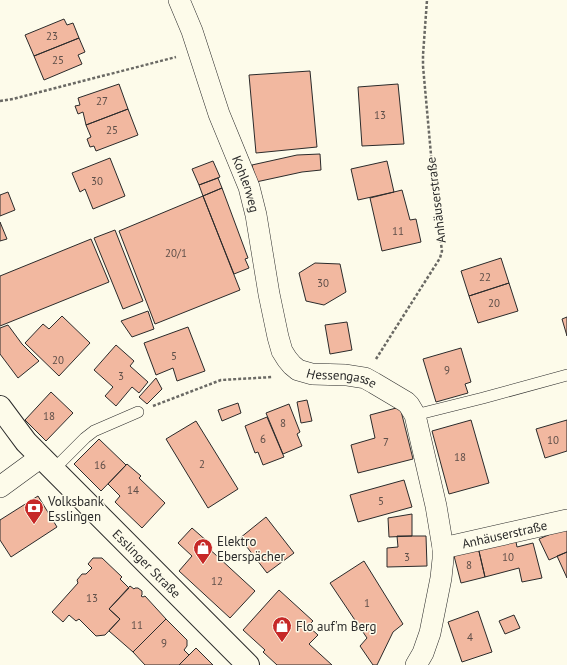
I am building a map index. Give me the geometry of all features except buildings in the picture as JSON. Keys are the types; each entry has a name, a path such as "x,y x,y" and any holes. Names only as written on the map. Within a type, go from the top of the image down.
{"street":[{"name":"Kohlerweg","path":"179,0 192,31 217,108 249,187 256,215 269,294 282,351 292,365 298,370"},
{"name":"Hessengasse","path":"298,370 312,374 346,375 365,378 406,402 410,405 415,415"},
{"name":"Esslinger Straße","path":"0,407 19,433 248,665"},
{"path":"415,415 436,506 443,548 441,578 430,633 423,653 416,665"},
{"path":"0,487 48,463"},
{"name":"Anhäuserstraße","path":"443,548 567,520"}],"lane":[{"path":"415,415 567,375"},
{"path":"48,463 94,431 138,412"}],"path":[{"name":"Anhäuserstraße","path":"365,378 379,353 442,254 423,66 427,0"},
{"path":"0,101 13,99 198,51"},
{"name":"Hessengasse","path":"138,412 221,380 286,377 298,370"}],"place":[{"name":"Volksbank Esslingen","path":"34,525"},
{"name":"Elektro Eberspächer","path":"203,565"},
{"name":"Flo auf'm Berg","path":"282,643"}]}
